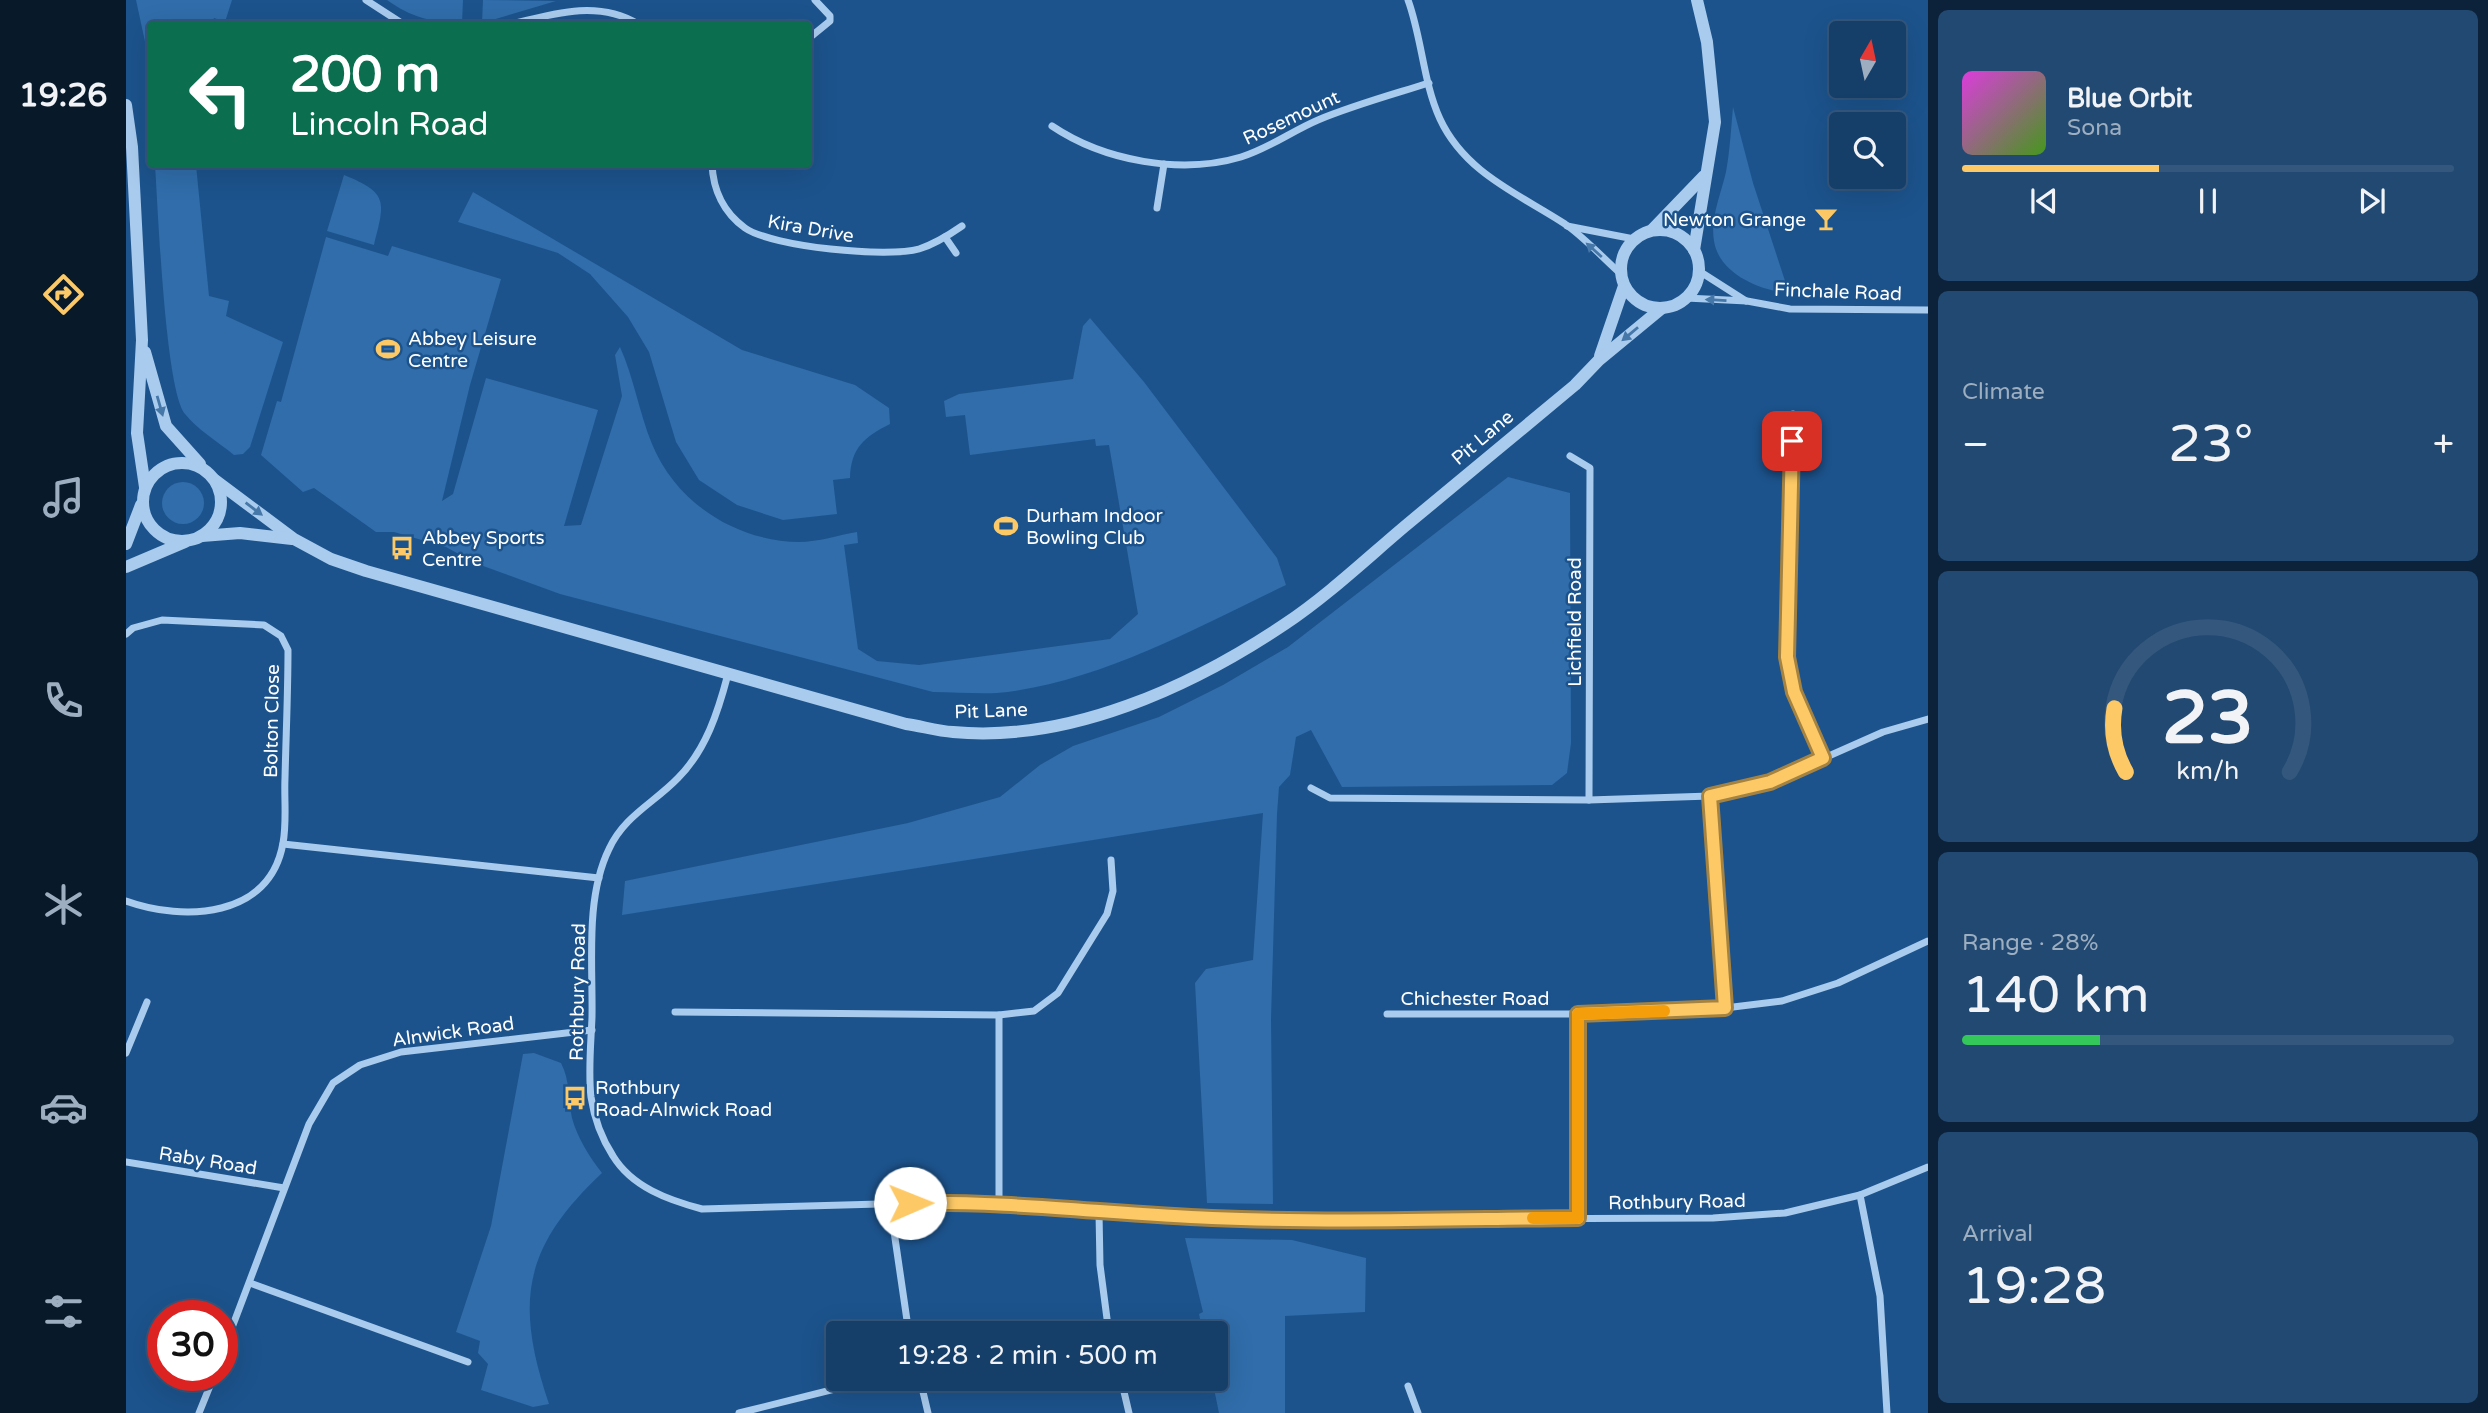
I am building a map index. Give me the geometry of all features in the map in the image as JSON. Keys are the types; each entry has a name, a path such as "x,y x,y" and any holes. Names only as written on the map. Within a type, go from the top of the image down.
{"street":[{"path":"366,0 398,21"},
{"path":"812,36 830,21 831,16 815,0"},
{"path":"1408,0 1440,119 1473,164 1505,190 1567,225 1622,280 1633,299 1647,306 1662,308 1686,298 1695,286 1699,271 1694,250 1704,176 1715,122 1707,42 1697,0"},
{"path":"522,21 552,12 596,6 609,7 633,21"},
{"name":"Rosemount","path":"1052,126 1072,139 1100,149 1164,164 1206,165 1240,158 1351,107 1429,83"},
{"path":"126,105 132,147 132,288 142,340 166,426 215,480 294,539"},
{"path":"1157,208 1164,164"},
{"name":"Kira Drive","path":"712,168 713,183 732,218 747,230 764,237 878,253 919,249 962,226"},
{"path":"1599,360 1622,280 1626,249 1634,239 1652,230 1704,176"},
{"path":"1567,225 1634,239"},
{"path":"1652,230 1676,233 1694,250"},
{"path":"945,237 956,253"},
{"name":"Finchale Road","path":"1699,271 1747,301"},
{"name":"Finchale Road","path":"1686,298 1747,301 1790,309 1928,310"},
{"name":"Pit Lane","path":"294,539 331,559 366,571 906,724 953,732 1006,732 1054,726 1121,707 1229,659 1286,624 1575,384 1599,360 1662,308"},
{"path":"142,340 137,433 145,486"},
{"path":"1793,414 1787,657 1794,692 1823,758"},
{"name":"Lichfield Road","path":"1570,456 1590,468 1589,800"},
{"path":"126,544 145,486 151,476 171,464 183,462 205,470"},
{"path":"202,537 219,516 220,491 215,480"},
{"path":"142,501 144,513 156,532 166,538 189,541"},
{"path":"126,567 202,537 240,533 294,539"},
{"name":"Bolton Close","path":"126,634 133,628 162,620 264,625 281,636 288,649 283,844 262,886 241,902 201,912 175,914 126,901"},
{"name":"Rothbury Road","path":"728,674 718,710 703,747 678,778 626,822 607,853 599,878 595,905 591,1096 600,1131 614,1158 637,1181 664,1199 702,1209 952,1202 1100,1213 1269,1220 1713,1218 1785,1213 1860,1195 1928,1167"},
{"path":"1311,788 1330,798 1589,800 1710,796 1770,782 1883,732 1928,719"},
{"path":"1710,796 1725,1008"},
{"path":"283,844 599,878"},
{"path":"675,1012 999,1015 1034,1011 1058,993 1107,914 1113,891 1111,860"},
{"name":"Chichester Road","path":"1387,1014 1578,1014 1725,1008 1782,1001 1838,984 1928,941"},
{"path":"126,1053 147,1002"},
{"path":"1578,1014 1578,1218"},
{"path":"999,1015 999,1206"},
{"name":"Alnwick Road","path":"238,1313 309,1124 333,1083 360,1065 401,1052 592,1030"},
{"name":"Raby Road","path":"126,1162 284,1188"},
{"path":"1860,1195 1880,1296 1887,1413"},
{"path":"890,1203 907,1321"},
{"path":"1100,1213 1100,1265 1107,1321"},
{"path":"250,1283 468,1362"},
{"path":"1408,1386 1418,1413"},
{"path":"200,1413 208,1391"},
{"path":"739,1413 828,1391"},
{"path":"923,1391 928,1413"},
{"path":"1124,1391 1129,1413"}],"shaded area":[{"path":"136,0 232,0 225,21 214,18 212,21 147,21 147,51"},
{"path":"387,0 463,0 462,21 437,21 404,11"},
{"path":"483,0 556,1 489,21 482,21"},
{"path":"1733,107 1753,183 1789,293 1766,289 1743,279 1724,263 1714,241 1715,215 1726,172"},
{"path":"155,168 196,168 209,296 229,301 226,316 283,342 250,447 243,454 234,455 195,425 185,414 178,398 172,370"},
{"path":"344,175 369,187 380,201 380,218 374,245 327,231"},
{"path":"473,192 742,350 855,385 889,408 890,424 866,439 856,451 850,478 833,480 837,514 783,520 737,505 699,480 676,442 649,352 628,317 590,274 558,253 458,222"},
{"path":"326,237 388,256 392,246 501,279 470,385 442,501 453,494 486,378 598,410 564,526 581,525 622,396 615,355 620,347 652,444 676,484 692,501 731,526 776,540 806,542 857,532 858,543 844,545 858,649 877,661 919,665 1110,639 1138,614 1109,445 1096,446 1095,439 970,455 965,415 946,417 944,401 959,394 1073,379 1083,326 1090,318 1144,382 1277,558 1286,585 1146,651 1072,678 997,693 933,692 560,594 475,563 446,547 394,532 376,532 314,488 303,492 261,455 277,401 281,402"},
{"path":"1508,477 1570,493 1571,743 1567,773 1552,785 1342,787 1311,730 1296,737 1290,775 1279,787 1277,814 1271,1019 1273,1204 1207,1203 1195,983 1206,969 1253,960 1263,813 622,915 625,881 908,823 1000,797 1040,765 1073,746 1159,717 1223,685 1288,647"},
{"path":"183,482 198,488 204,503 198,518 183,524 168,518 162,503 168,488"},
{"path":"534,1053 561,1063 566,1076 574,1125 584,1147 602,1173 575,1200 555,1227 541,1252 533,1279 530,1306 532,1336 549,1404 533,1407 481,1390 488,1364 478,1353 480,1341 456,1332 491,1226 523,1054"},
{"path":"1185,1238 1292,1240 1366,1258 1365,1312 1285,1316 1285,1413 1219,1413 1214,1391 1228,1391 1228,1321 1200,1321 1199,1314 1203,1312"}],"slow traffic":[{"path":"1533,1218 1578,1218 1578,1014 1664,1011"}],"place":[{"name":"Newton Grange","path":"1826,219"},
{"name":"Abbey Leisure Centre","path":"388,349"},
{"name":"Durham Indoor Bowling Club","path":"1006,526"},
{"name":"Abbey Sports Centre","path":"402,548"},
{"name":"Rothbury Road-Alnwick Road","path":"575,1098"}],"route":[{"path":"910,1203 952,1202 1100,1213 1269,1220 1578,1218 1578,1014 1725,1008 1710,796 1770,782 1823,758 1794,692 1787,657 1792,441"}]}
